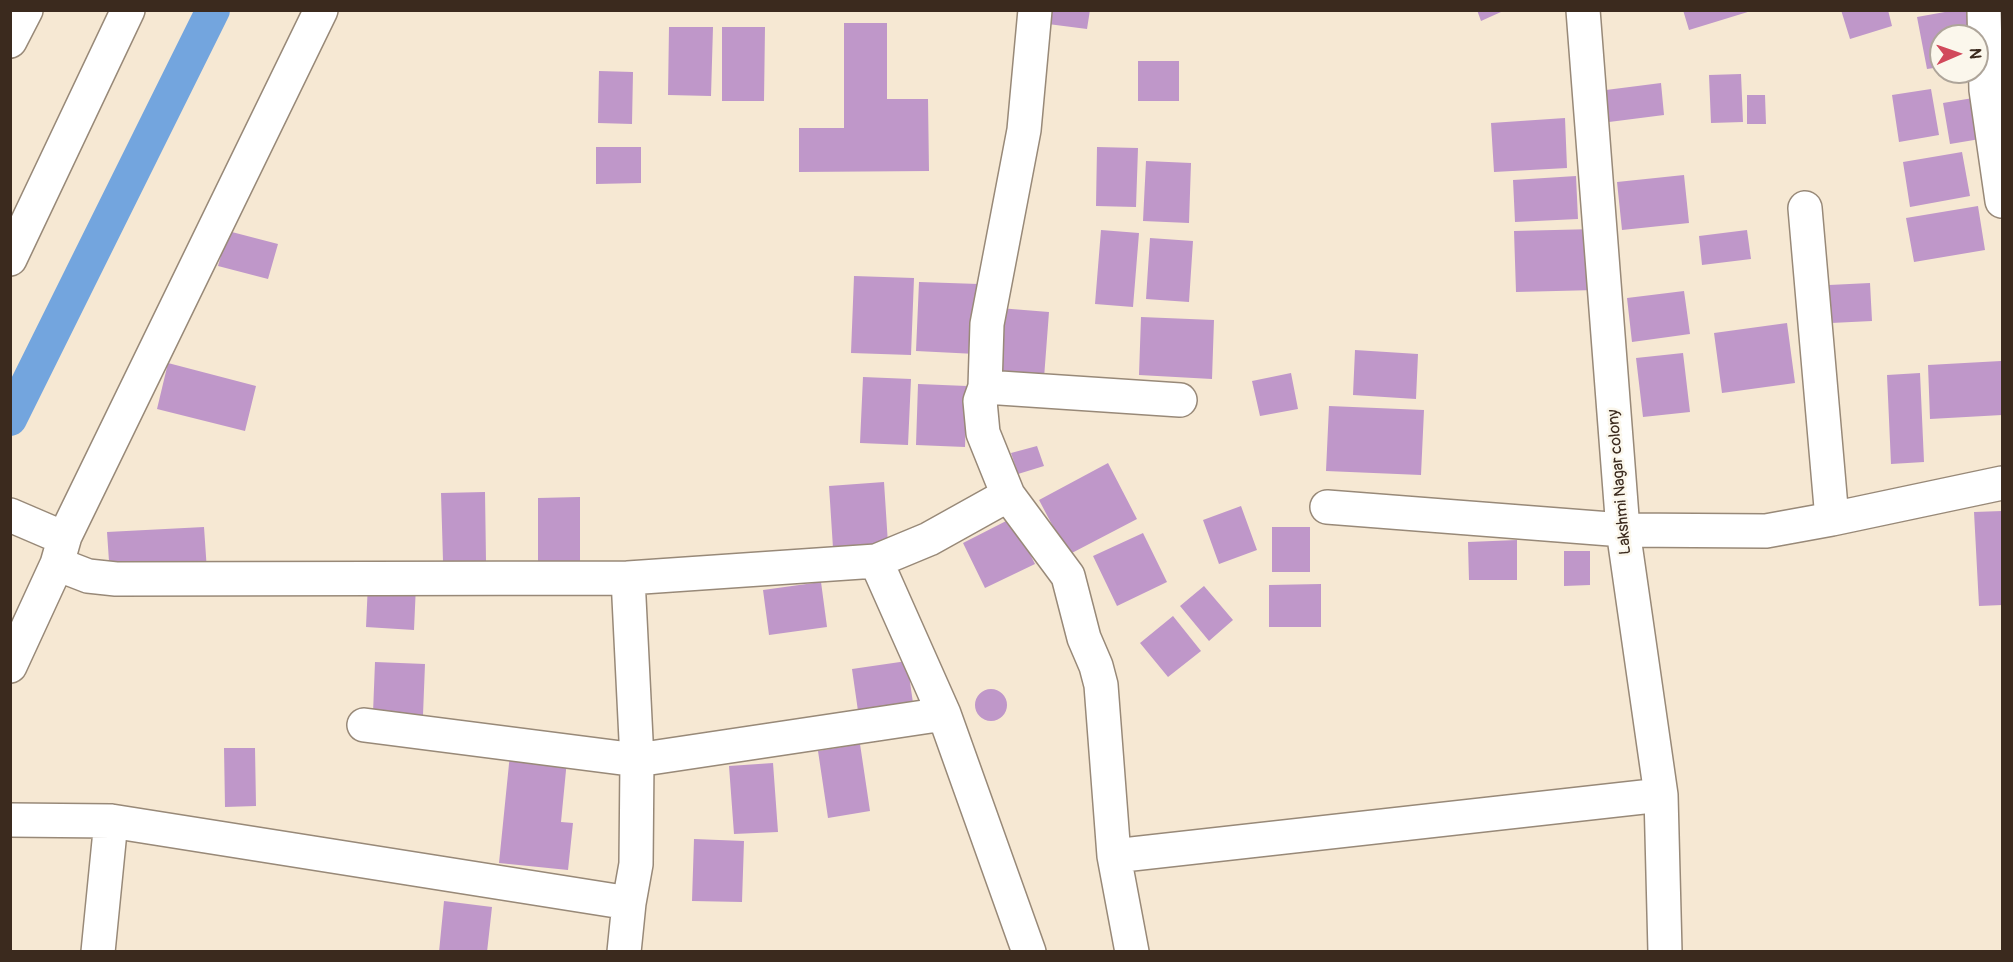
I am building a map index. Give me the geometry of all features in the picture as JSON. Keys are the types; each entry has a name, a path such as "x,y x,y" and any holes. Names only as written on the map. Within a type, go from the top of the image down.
{"main road":[{"path":"10,41 26,10"},
{"path":"10,259 128,10"},
{"path":"10,666 44,535 321,10"},
{"path":"1035,10 1024,130 987,324 985,387 980,401 983,433 1008,495 1068,576 1084,638 1096,666 1101,685 1114,856 1132,951"},
{"name":"Lakshmi Nagar colony","path":"1583,10 1623,530 1661,795 1665,951"},
{"path":"1984,10 1986,90 2002,201"},
{"path":"1805,208 1832,519"},
{"path":"985,387 1180,400"},
{"path":"1327,507 1623,530 1766,531 2002,483"},
{"path":"44,535 88,576 116,579 628,578 876,561 929,539 1008,495"},
{"path":"876,561 944,714 1029,951"},
{"path":"624,951 636,864 637,760 628,578"},
{"path":"364,724 637,760 944,714"},
{"path":"1114,856 1661,795"},
{"path":"10,820 111,821 629,903"},
{"path":"98,951 111,821"}],"building":[{"path":"1050,10 1090,10 1087,29 1048,24"},
{"path":"1477,10 1501,10 1501,12 1481,21"},
{"path":"1683,10 1751,10 1751,11 1689,30"},
{"path":"1841,10 1888,10 1892,26 1850,39"},
{"path":"1966,10 1968,24 1929,24 1929,69 1927,69 1917,17"},
{"path":"844,23 887,23 887,99 928,99 929,171 799,172 799,128 844,128"},
{"path":"669,27 713,27 711,96 668,95"},
{"path":"722,27 765,27 764,101 722,101"},
{"path":"1138,61 1179,61 1179,101 1138,101"},
{"path":"599,71 633,72 632,124 598,123"},
{"path":"1741,74 1743,122 1711,123 1709,75"},
{"path":"1661,83 1664,115 1609,122 1606,90"},
{"path":"1931,89 1939,135 1899,142 1892,95"},
{"path":"1747,95 1765,95 1766,124 1747,124"},
{"path":"1973,98 1980,139 1950,144 1943,103"},
{"path":"1565,118 1567,168 1494,172 1491,123"},
{"path":"596,147 641,147 641,183 596,184"},
{"path":"1097,147 1138,148 1136,207 1096,206"},
{"path":"1962,152 1970,196 1910,207 1903,162"},
{"path":"1146,161 1191,163 1189,223 1143,221"},
{"path":"1684,175 1689,223 1622,230 1617,182"},
{"path":"1576,176 1578,219 1515,222 1513,180"},
{"path":"1978,206 1985,250 1914,262 1906,218"},
{"path":"1595,229 1596,290 1516,292 1514,231"},
{"path":"1101,230 1139,233 1133,307 1095,304"},
{"path":"1747,230 1751,259 1702,265 1699,236"},
{"path":"228,231 278,244 268,279 218,266"},
{"path":"1150,238 1193,241 1189,302 1146,299"},
{"path":"854,276 914,278 911,355 851,353"},
{"path":"919,282 979,284 976,354 916,351"},
{"path":"1870,283 1872,321 1831,323 1829,285"},
{"path":"1684,291 1690,334 1632,342 1627,298"},
{"path":"999,308 1049,312 1044,378 994,374"},
{"path":"1141,317 1214,320 1212,379 1139,375"},
{"path":"1787,323 1795,383 1722,393 1714,333"},
{"path":"1355,350 1418,354 1416,399 1353,395"},
{"path":"1683,353 1690,412 1643,417 1636,358"},
{"path":"2001,361 2002,415 1930,419 1928,365"},
{"path":"168,363 256,386 245,431 157,409"},
{"path":"1291,373 1298,409 1260,416 1252,381"},
{"path":"1920,373 1924,462 1891,464 1887,375"},
{"path":"863,377 911,379 908,445 860,443"},
{"path":"918,384 967,386 965,447 916,445"},
{"path":"1329,406 1424,410 1421,475 1326,471"},
{"path":"1037,446 1044,466 1018,474 1011,453"},
{"path":"1108,463 1137,519 1068,555 1039,500"},
{"path":"884,482 888,544 833,548 829,486"},
{"path":"485,492 486,561 443,561 441,493"},
{"path":"580,497 580,566 538,566 538,498"},
{"path":"1241,506 1257,550 1219,564 1203,520"},
{"path":"2002,511 2002,605 1979,606 1974,512"},
{"path":"1012,518 1035,564 985,588 963,543"},
{"path":"204,527 207,571 110,576 107,532"},
{"path":"1272,527 1310,527 1310,572 1272,572"},
{"path":"1143,533 1167,582 1117,606 1093,556"},
{"path":"1517,540 1517,580 1469,580 1468,542"},
{"path":"1564,551 1590,551 1590,585 1564,586"},
{"path":"821,582 827,627 769,635 763,590"},
{"path":"368,583 416,585 414,630 366,627"},
{"path":"1321,584 1321,627 1269,627 1269,585"},
{"path":"1204,586 1233,620 1209,641 1180,606"},
{"path":"1173,616 1201,651 1168,677 1140,643"},
{"path":"907,661 914,710 859,718 852,669"},
{"path":"375,662 425,664 423,715 373,713"},
{"path":"991,689 1003,693 1007,705 1003,717 991,721 979,717 975,705 979,693"},
{"path":"860,744 870,811 828,818 818,751"},
{"path":"224,748 255,748 256,806 225,807"},
{"path":"510,754 567,760 561,822 573,823 568,870 499,863"},
{"path":"773,763 778,832 734,834 729,766"},
{"path":"694,839 744,841 742,902 692,901"},
{"path":"444,901 492,907 487,952 439,952"}],"waterway":[{"path":"10,419 213,10"}]}
